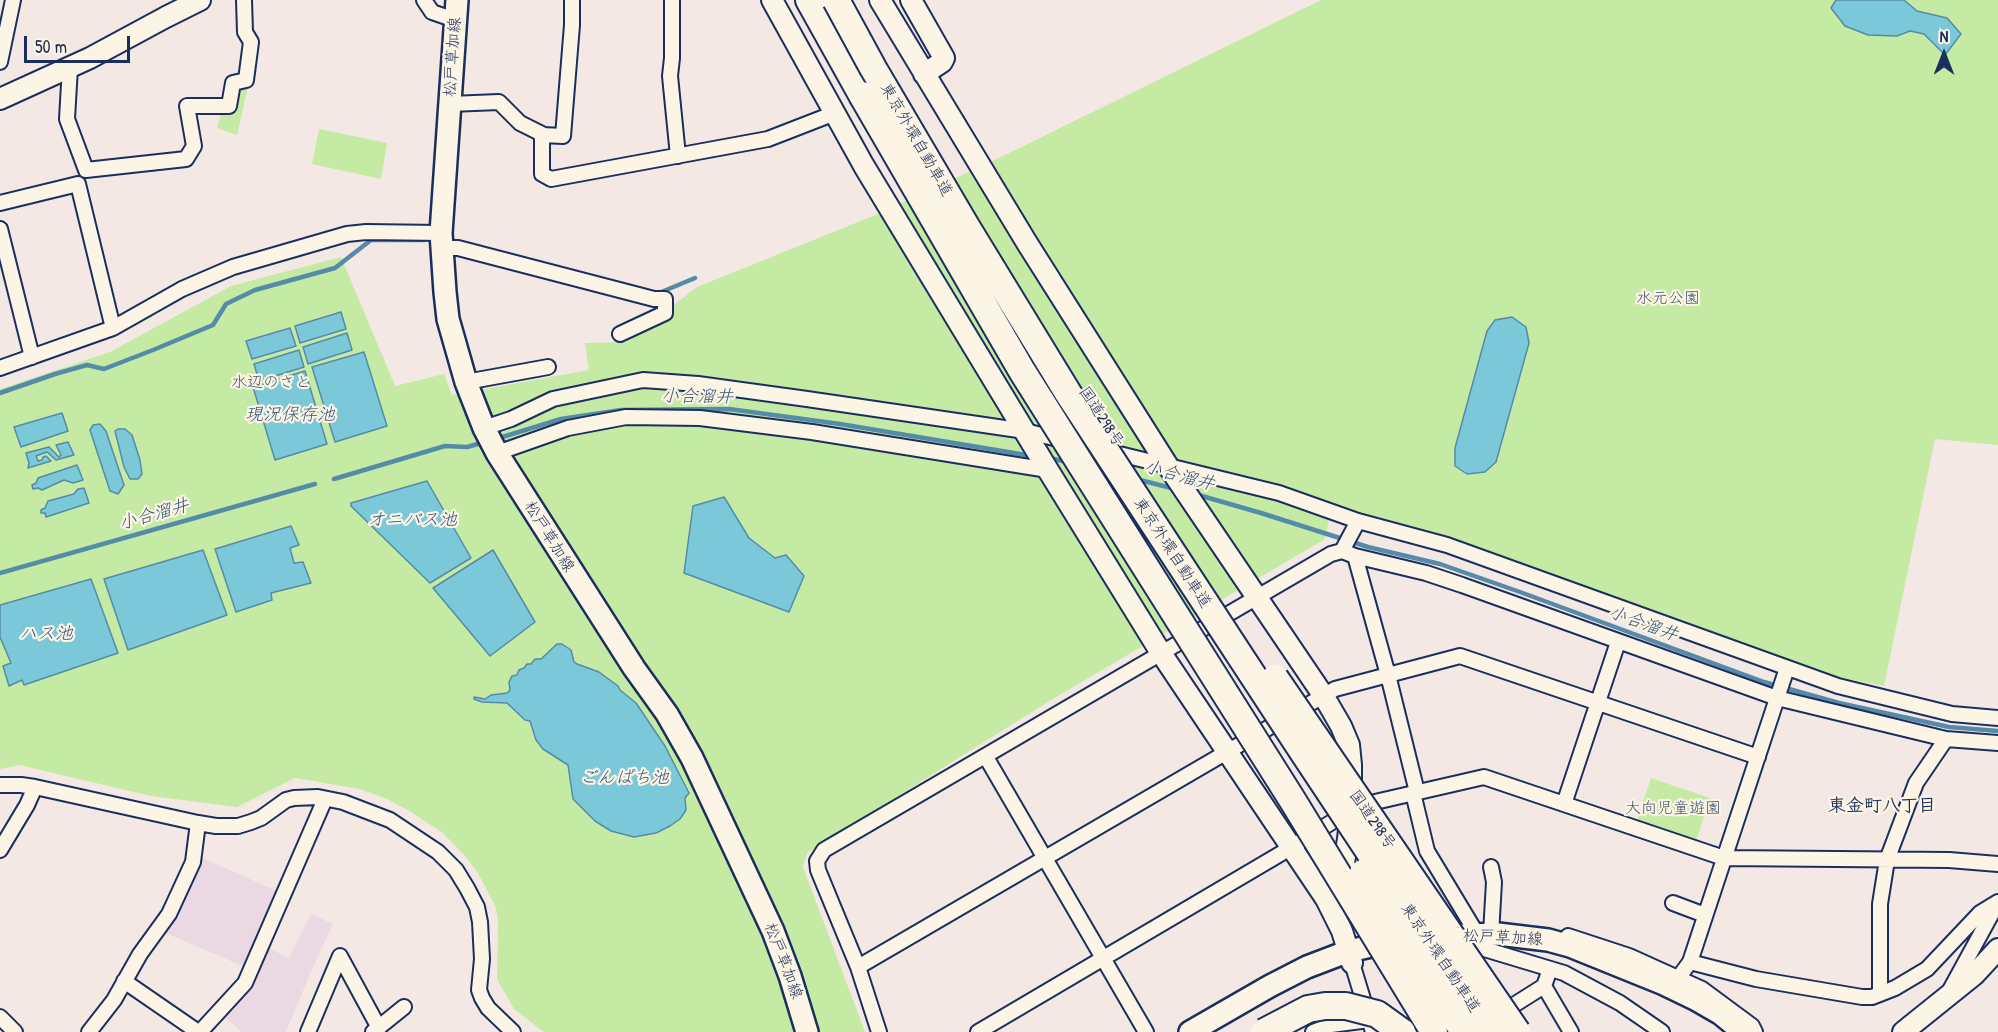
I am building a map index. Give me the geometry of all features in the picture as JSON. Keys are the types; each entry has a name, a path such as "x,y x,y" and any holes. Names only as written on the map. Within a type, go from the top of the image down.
{"highway":[{"path":"809,0 1022,371 1293,801 1434,1032"},
{"name":"東京外環自動車道","path":"824,0 856,58 1051,386 1464,1032"},
{"name":"東京外環自動車道","path":"836,0 873,68 966,226 1068,393 1489,1032"},
{"name":"国道298号","path":"842,0 959,194 1090,403 1316,740 1518,1032"},
{"path":"1264,1032 1308,1009 1346,1006 1377,1014 1402,1032"}],"main road":[{"name":"松戸草加線","path":"456,10 441,240 448,319 466,382 490,441 634,668 667,714 692,758 772,931 790,976 807,1032"},
{"name":"松戸草加線","path":"1484,937 1507,946 1548,951 1619,970 1695,999 1721,1014 1743,1032"},
{"name":"松戸草加線","path":"1219,1032 1276,996 1350,957 1392,941 1484,937 1548,940 1570,946 1693,1009 1729,1032"},
{"name":"松戸草加線","path":"1190,1032 1307,967 1350,957"}],"street":[{"path":"0,62 13,0"},
{"path":"0,99 70,68 200,0"},
{"path":"70,68 67,119 86,170 186,159 194,146 187,105 229,106 233,83 246,80 251,42 245,32 244,0"},
{"path":"424,0 432,12 456,10"},
{"path":"450,104 499,102 520,123 544,135 563,136 572,0"},
{"path":"672,0 670,76 678,156"},
{"path":"771,0 864,166 1047,469 1161,653 1292,847 1334,914 1371,1026 1331,1025 1313,1032"},
{"path":"880,0 1027,243 1174,474 1323,695 1341,726 1349,745 1351,810 1334,914"},
{"path":"912,0 945,58 924,74"},
{"path":"544,135 542,135 542,174 551,179 768,139 835,113"},
{"path":"0,203 78,184 113,328"},
{"path":"0,229 32,357"},
{"path":"0,368 113,328 182,289 218,272 356,233 375,232 441,240 458,248 644,297 665,299 665,313 620,334"},
{"path":"466,382 548,367"},
{"path":"490,441 511,419 553,399 644,380 698,384 807,399 1030,439 1174,474 1279,493 1358,521 1447,545 1838,686 1952,714 1998,718"},
{"path":"490,441 626,417 700,418 812,432 1047,469"},
{"path":"1358,521 1349,554 1388,675 1427,850 1484,937 1550,969 1572,977 1620,1003 1662,1032"},
{"path":"879,1032 858,967 818,870 820,854 1331,554 1349,554 1426,573 1777,698 1947,739 1998,743"},
{"path":"1564,804 1618,642"},
{"path":"858,967 1323,695 1335,689 1460,656 1758,757"},
{"path":"1679,977 1690,962 1787,668"},
{"path":"1880,994 1880,904 1887,860 1916,783 1947,739"},
{"path":"986,757 1146,1032"},
{"path":"978,1032 1351,810 1415,792 1484,777 1724,858 1949,860 1998,864"},
{"path":"0,785 35,787 198,823 238,826 261,818 273,808 294,798 343,802 390,820 438,852 456,870 477,907 480,922 482,959 479,990 488,1008 512,1032"},
{"path":"0,850 35,787"},
{"path":"124,981 199,1032 245,983 325,799"},
{"path":"89,1032 114,1000 140,954 169,914 193,862 198,823"},
{"path":"1484,937 1494,882 1491,867"},
{"path":"1690,962 1756,979 1862,998 1872,997 1895,988 1927,969 1980,913 1998,902"},
{"path":"1945,999 1998,902"},
{"path":"1673,903 1705,915"},
{"path":"1484,937 1552,933 1577,938 1629,956 1702,989 1752,1026 1755,1032"},
{"path":"1903,1032 1974,975 1998,950"},
{"path":"308,1032 340,956 376,1030 404,1007"},
{"path":"1471,1032 1544,986 1550,969"},
{"path":"1544,986 1571,1032"},
{"path":"0,1017 15,1032"}],"shaded area":[{"path":"198,856 279,892 258,943 289,958 311,914 333,924 286,1032 242,1032 225,1017 252,989 260,972 161,931"}],"green space":[{"name":"水元公園","path":"1321,0 1998,0 1998,445 1935,439 1884,686 1838,677 1449,540 1332,504 1325,539 1051,700 807,853 803,867 865,1032 544,1032 514,1009 497,979 498,922 496,908 478,873 443,833 387,799 360,789 295,778 237,807 151,796 19,765 0,769 0,389 110,352 231,286 341,257 395,386 444,374 452,395 589,370 585,343 626,342 697,287 873,216 1001,157"},
{"path":"249,82 237,135 217,128 222,109 235,85"},
{"path":"319,129 387,143 381,179 312,164"},
{"name":"大向児童遊園","path":"1651,778 1710,798 1696,841 1637,821"}],"water":[{"path":"1836,0 1904,0 1917,11 1947,18 1961,34 1945,55 1924,34 1910,31 1897,36 1868,35 1845,26 1831,8"},
{"path":"341,312 346,329 300,343 295,326"},
{"path":"1512,317 1526,327 1529,343 1496,462 1485,472 1467,474 1455,466 1455,448 1487,331 1495,320"},
{"name":"現況保存池","path":"290,328 296,346 252,359 246,341"},
{"name":"現況保存池","path":"347,333 352,350 308,364 303,347"},
{"name":"現況保存池","path":"299,350 304,367 259,381 254,364"},
{"name":"現況保存池","path":"364,352 387,426 335,442 312,367"},
{"name":"現況保存池","path":"305,371 327,444 275,460 253,387"},
{"path":"62,413 68,431 21,447 14,427"},
{"path":"100,424 106,431 124,485 118,494 110,491 90,430 93,425"},
{"path":"125,429 132,435 142,474 138,479 130,479 124,467 115,431"},
{"path":"68,442 74,455 56,460 47,452 36,456 38,461 46,456 51,461 28,468 26,453 49,447 59,457 61,455 56,445"},
{"path":"77,465 83,480 73,483 64,480 42,490 33,489 32,485 38,478"},
{"name":"オニバス池","path":"427,481 471,558 430,583 351,506 351,503"},
{"path":"84,488 89,503 46,517 45,513 41,513 48,501 74,494 78,489"},
{"path":"724,497 749,538 775,558 786,555 804,576 789,612 684,573 693,506"},
{"path":"291,526 299,545 290,548 294,563 303,562 311,583 271,593 272,600 236,612 215,549"},
{"name":"ハス池","path":"203,550 227,615 128,650 104,579"},
{"path":"493,550 535,622 490,656 433,588"},
{"name":"ハス池","path":"91,579 118,653 24,685 22,680 9,686 3,666 11,663 0,637 0,605"},
{"name":"ごんぱち池","path":"557,644 562,644 571,650 574,662 599,672 636,703 665,746 689,793 685,798 686,810 680,819 670,826 656,833 634,837 611,831 595,821 573,799 568,765 543,749 536,740 530,721 525,720 507,703 482,702 474,699 474,697 485,699 491,695 507,693 510,690 509,682 512,676 517,675 519,670 531,664 535,659 541,659"}],"waterway":[{"path":"0,393 87,365 104,369 153,350 213,325 226,304 255,290 335,268 371,240 424,240"},
{"path":"659,293 695,278"},
{"name":"小合溜井","path":"496,439 561,419 621,410 729,409 840,424 1032,456"},
{"name":"小合溜井","path":"334,479 445,446 467,447 485,442"},
{"name":"小合溜井","path":"1049,458 1067,462"},
{"name":"小合溜井","path":"1136,479 1175,489"},
{"name":"小合溜井","path":"0,573 315,484"},
{"name":"小合溜井","path":"1195,494 1368,547 1440,564 1764,682 1839,703 1949,727 1998,731"}],"district":[{"name":"東金町八丁目","path":"1882,806"}],"park label":[{"name":"水辺のさと","path":"271,383"}]}
